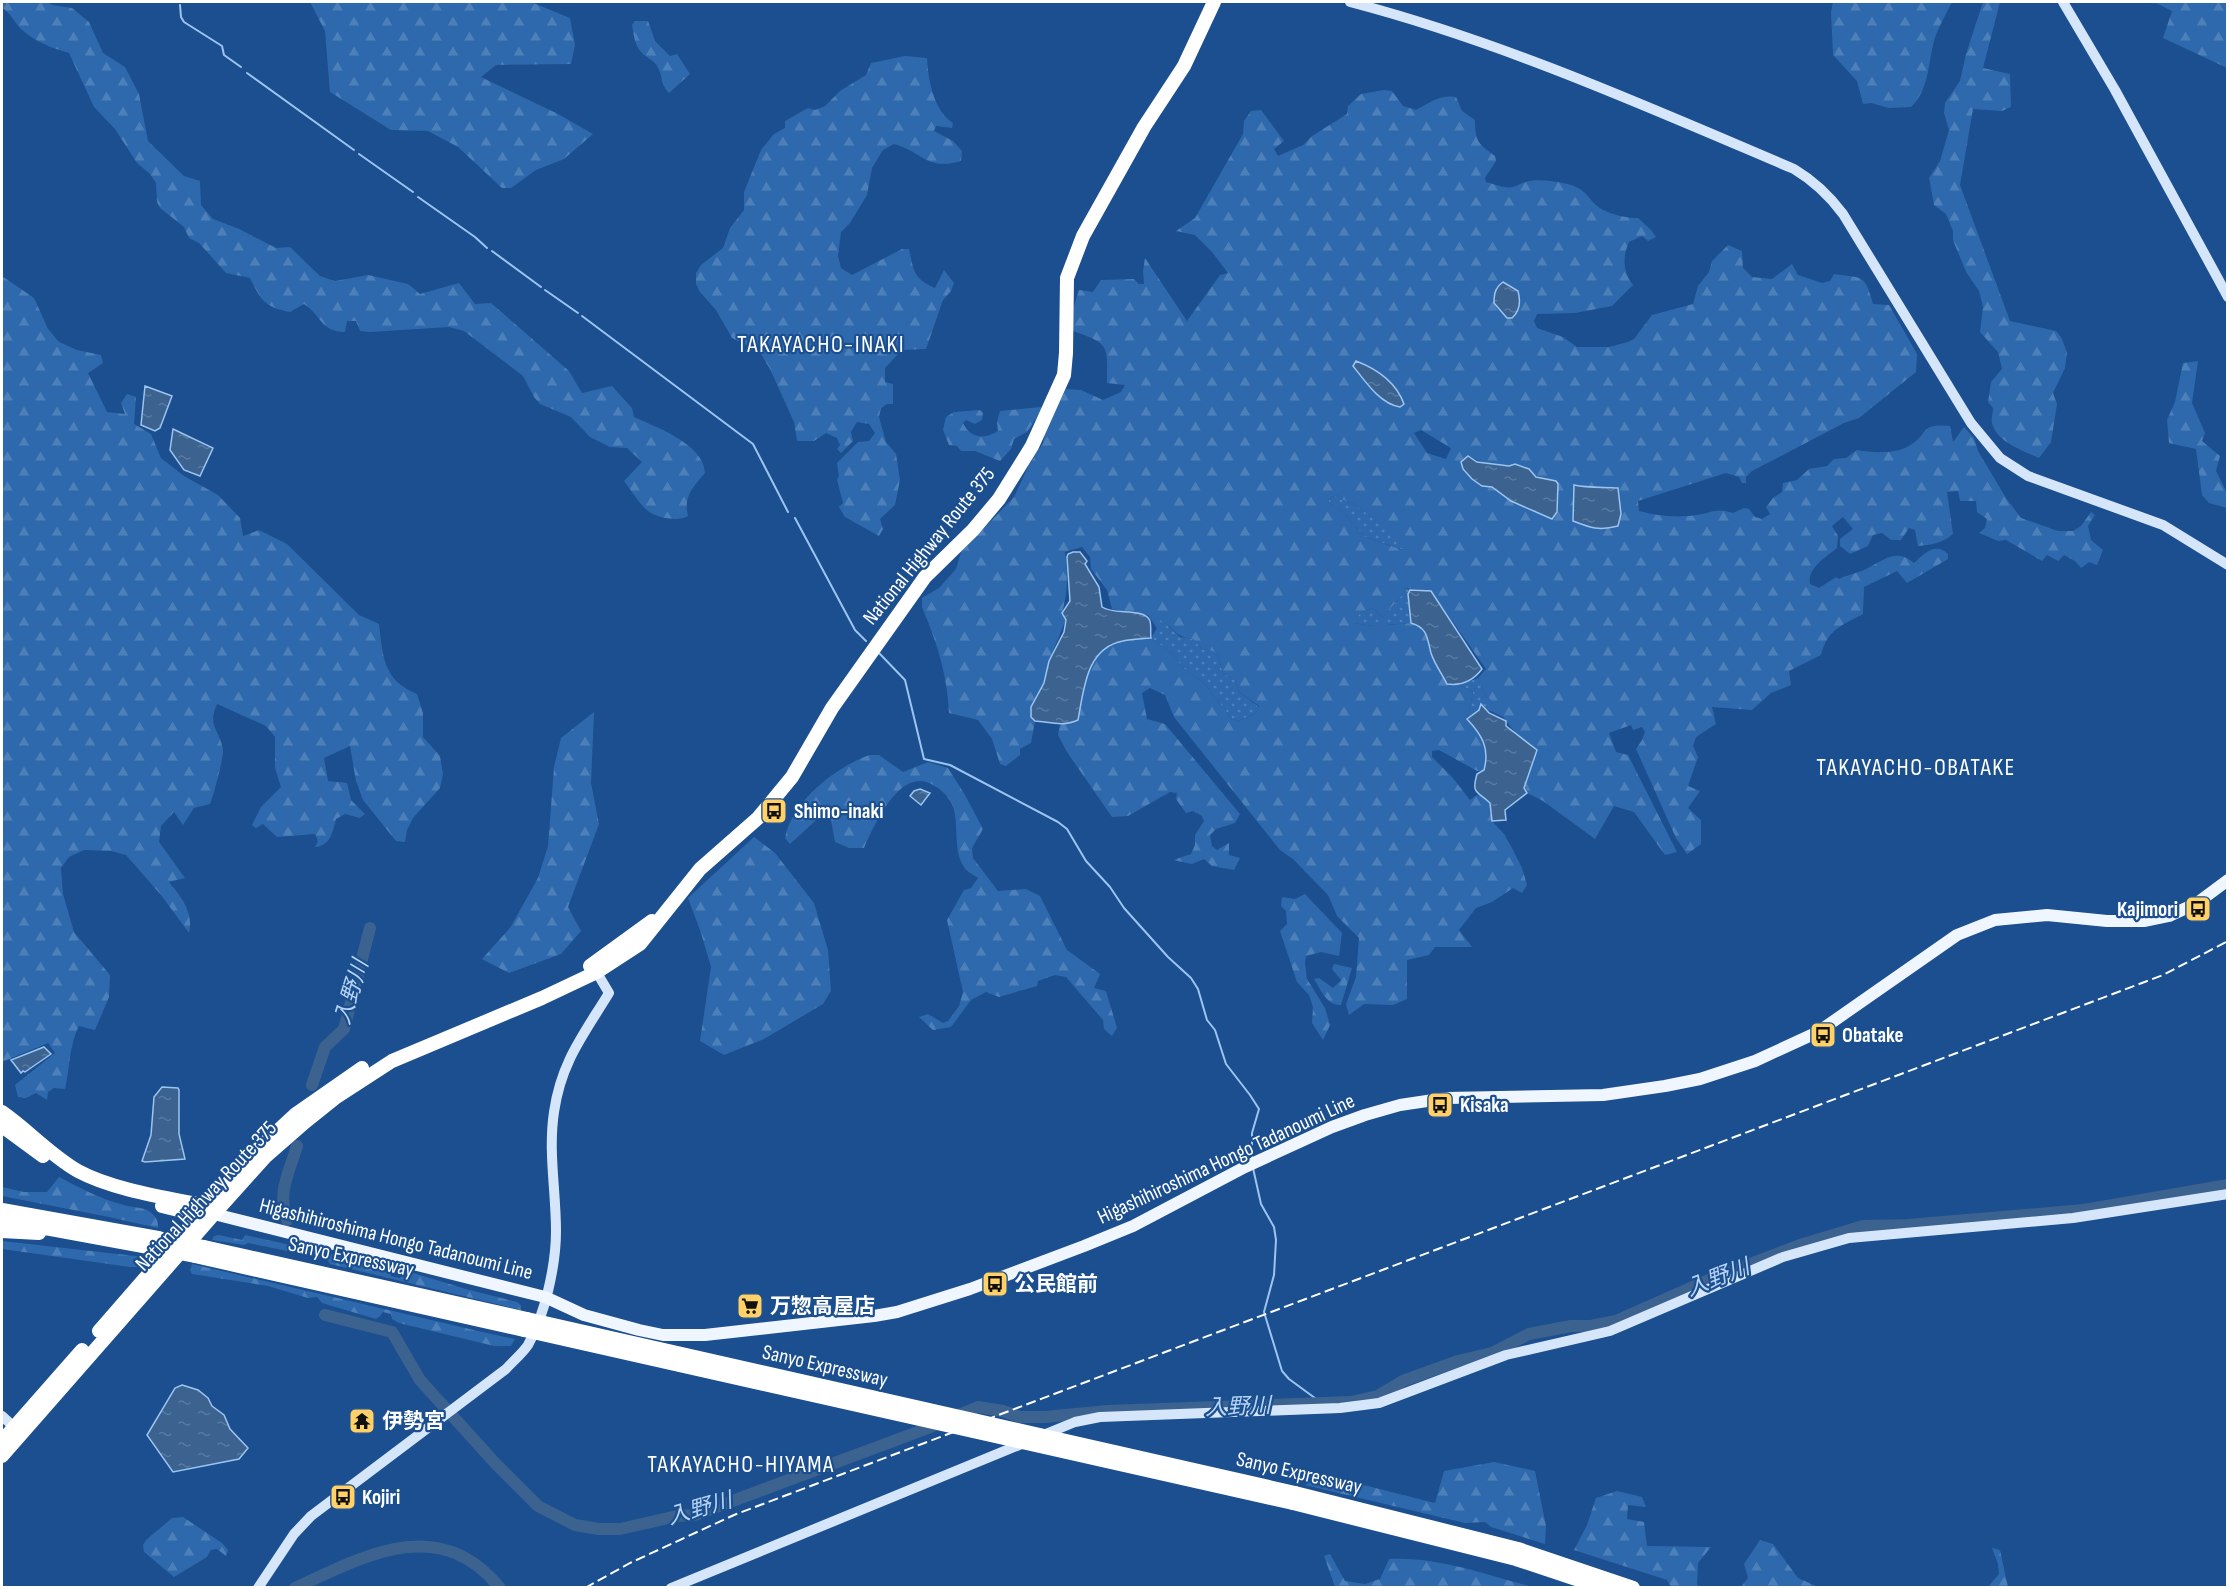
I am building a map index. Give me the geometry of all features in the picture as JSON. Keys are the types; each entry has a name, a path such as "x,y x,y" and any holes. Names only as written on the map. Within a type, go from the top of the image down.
{"highway":[{"name":"National Highway Route 375","path":"2,1441 206,1212 265,1157 335,1098 392,1061 542,998 640,944 700,869 758,818 792,777 832,708 883,634 925,577 973,530 999,499 1032,446 1064,375 1067,278 1083,236 1144,127 1184,66 1214,2"},
{"path":"2,1112 68,1165 81,1172 206,1212"},
{"path":"2,1126 64,1171 92,1185 115,1194 206,1212"},
{"name":"Sanyo Expressway","path":"2,1210 200,1251 1518,1549 1633,1587"},
{"name":"National Highway Route 375","path":"2,1456 206,1212"},
{"name":"Sanyo Expressway","path":"2,1220 156,1243"},
{"path":"2,1231 156,1243"},
{"name":"Sanyo Expressway","path":"1294,1498 1485,1550 1603,1587"}],"main road":[{"name":"Higashihiroshima Hongo Tadanoumi Line","path":"206,1212 545,1297 584,1315 663,1335 705,1335 897,1312 976,1287 1133,1226 1254,1163 1332,1126 1400,1106 1447,1098 1603,1095 1700,1079 1755,1061 1818,1032 1957,935 1995,920 2040,915 2107,921 2145,921 2169,916 2197,903 2228,880"}],"street":[{"path":"1350,2 1431,24 1535,61 1794,169 1824,191 1843,214 1971,423 2000,458 2028,476 2163,525 2228,565"},
{"path":"2063,2 2120,98 2228,297"},
{"path":"258,1587 294,1534 311,1516 506,1369 527,1346 537,1324 556,1250 551,1166 554,1110 572,1051 609,993 595,968"},
{"path":"671,1587 1075,1422 1100,1417 1340,1408 1379,1403 1506,1355 1610,1331 1783,1257 1849,1238 2073,1218 2228,1194"},
{"path":"2,1416 14,1427"}],"green space":[{"path":"2,2 48,2 52,5 72,8 89,22 103,53 125,67 139,94 148,141 184,176 200,181 201,205 213,219 276,248 290,247 320,276 335,281 368,275 408,284 420,294 459,283 475,304 491,303 569,371 582,393 612,386 632,408 634,417 666,431 688,445 703,463 705,473 688,498 688,516 679,519 668,518 648,511 624,481 642,462 627,448 610,447 590,437 571,417 540,404 523,376 464,331 449,327 370,332 360,331 356,321 347,321 345,332 337,331 326,326 304,304 290,312 274,308 264,301 250,278 226,273 199,243 189,238 184,227 160,208 157,202 156,183 150,174 137,163 115,129 94,107 69,53 44,44 26,34 2,8"},
{"path":"310,2 531,2 570,18 575,45 571,64 496,65 481,77 558,114 593,134 564,159 536,170 511,188 502,188 458,147 428,131 391,130 330,92 325,31"},
{"path":"1833,2 1952,2 1934,41 1925,85 1911,107 1889,108 1871,103 1863,104 1857,81 1833,55 1831,12"},
{"path":"1983,2 2000,2 1983,68 2010,74 2011,107 2002,111 1973,109 1960,185 2010,321 2056,331 2067,352 2065,368 2053,393 2057,404 2051,442 2039,458 2011,445 1995,430 1992,421 1993,408 1988,402 1991,382 2002,369 1998,352 1980,332 1983,307 1979,291 1966,272 1953,240 1953,231 1946,214 1934,205 1929,178 1940,161 1949,130 1944,113 1945,103 1960,81"},
{"path":"2154,2 2227,2 2227,68 2163,38 2172,11"},
{"path":"635,21 648,21 655,41 670,56 677,54 690,74 669,93 664,86 657,65 637,46 632,25"},
{"path":"905,56 927,58 933,94 941,111 953,123 952,128 936,126 934,131 953,141 962,151 961,161 940,164 894,144 883,150 872,168 867,195 850,223 841,232 838,256 841,268 852,275 902,249 909,249 915,273 922,281 935,288 944,270 954,283 951,291 943,300 926,349 902,350 885,368 885,382 893,384 893,404 887,404 881,408 879,417 886,442 896,454 900,480 895,505 880,519 883,529 879,536 845,517 839,507 843,503 837,480 839,476 837,463 858,442 869,441 875,433 869,424 857,422 851,432 853,441 841,453 837,449 840,445 837,438 826,433 814,441 797,441 794,422 770,369 759,351 732,338 716,310 700,292 696,284 696,273 701,265 723,248 730,228 744,210 744,192 761,150 774,134 785,128 785,121 808,108 815,110 825,106 840,91 866,75 871,63"},
{"path":"1392,91 1403,106 1416,110 1440,98 1456,97 1462,111 1475,120 1479,142 1495,156 1496,161 1485,178 1486,182 1507,187 1536,180 1571,185 1582,191 1605,211 1628,218 1638,218 1651,230 1656,237 1648,241 1642,236 1629,242 1625,264 1627,275 1633,285 1612,306 1575,313 1537,314 1534,321 1537,328 1563,337 1577,347 1609,347 1628,342 1634,339 1652,315 1693,304 1698,286 1709,272 1712,261 1728,245 1742,251 1743,268 1752,277 1772,279 1792,264 1798,275 1822,283 1830,281 1834,274 1857,277 1868,287 1873,304 1889,305 1917,354 1916,372 1859,418 1844,423 1752,471 1746,477 1746,483 1742,483 1739,477 1726,473 1638,501 1639,511 1682,516 1718,510 1733,513 1744,508 1749,509 1755,517 1762,519 1770,514 1766,507 1782,492 1783,483 1797,480 1809,469 1827,466 1834,459 1846,458 1857,450 1884,452 1903,449 1933,426 1950,426 1953,442 1964,427 1974,438 1978,451 2006,498 2021,518 2058,531 2073,531 2081,526 2091,512 2095,515 2088,526 2091,540 2103,550 2097,565 2089,562 2081,568 2075,561 2064,555 2058,561 2047,555 2042,561 2006,540 1998,541 1979,533 1985,528 1987,519 1977,512 1976,501 1960,501 1958,491 1947,492 1953,534 1945,540 1932,544 1918,546 1915,530 1909,528 1901,540 1891,540 1882,533 1873,535 1868,546 1850,554 1840,546 1840,539 1853,529 1843,517 1832,526 1838,536 1837,548 1818,563 1811,573 1810,584 1819,588 1836,577 1839,579 1860,572 1890,557 1902,556 1914,563 1930,550 1939,549 1948,554 1948,559 1907,583 1897,571 1864,587 1863,614 1836,629 1827,639 1821,655 1789,671 1791,685 1771,693 1752,710 1712,707 1716,724 1696,737 1693,746 1698,757 1688,786 1700,791 1688,808 1701,820 1701,844 1687,854 1676,838 1636,749 1645,732 1642,727 1633,730 1631,725 1609,733 1616,752 1628,755 1677,852 1665,855 1634,812 1614,806 1595,839 1543,801 1527,793 1525,786 1536,750 1517,735 1503,717 1489,710 1492,701 1484,694 1478,678 1486,669 1431,591 1406,588 1383,618 1373,608 1360,613 1353,623 1374,626 1411,623 1419,625 1430,639 1431,653 1447,683 1460,685 1473,692 1467,719 1483,742 1486,755 1484,771 1477,771 1439,750 1432,751 1432,757 1470,800 1477,795 1484,797 1490,804 1492,821 1504,834 1512,848 1527,885 1522,893 1513,888 1492,902 1476,908 1459,930 1472,947 1435,947 1429,955 1407,960 1407,999 1393,1005 1364,1004 1349,1015 1346,1004 1356,977 1359,938 1337,916 1328,895 1293,859 1280,850 1174,717 1165,695 1150,688 1142,693 1147,719 1165,724 1240,814 1235,823 1216,829 1210,835 1212,846 1217,850 1229,843 1229,855 1240,858 1234,870 1212,866 1204,859 1192,864 1173,860 1191,854 1195,845 1195,835 1204,821 1202,816 1193,811 1186,813 1176,799 1177,793 1170,792 1128,816 1112,817 1067,752 1058,735 1060,724 1069,724 1078,719 1085,683 1094,661 1111,645 1130,640 1151,638 1173,654 1182,667 1205,684 1232,719 1238,721 1256,713 1259,706 1239,692 1235,680 1223,673 1217,652 1202,649 1193,639 1181,636 1154,617 1112,609 1107,590 1091,569 1090,557 1082,547 1065,552 1067,582 1062,613 1066,619 1049,661 1044,683 1031,707 1031,717 1035,721 1031,743 1020,749 1020,755 1006,766 1000,764 992,739 978,720 949,713 944,671 922,607 922,598 939,588 956,569 961,552 1014,497 1029,465 1043,443 1044,433 1066,389 1081,390 1103,400 1121,392 1125,385 1107,383 1107,361 1104,348 1094,339 1073,331 1073,309 1079,290 1093,292 1101,280 1134,279 1139,284 1144,284 1145,258 1187,321 1220,275 1228,273 1195,235 1176,231 1195,218 1243,134 1244,121 1251,111 1261,110 1284,141 1274,149 1278,156 1303,145 1312,136 1347,114 1348,106 1361,94","holes":["1361,363 1385,377 1403,400","1421,430 1451,448 1446,459 1427,453 1414,433","1468,456 1478,461 1510,467 1556,481 1511,501 1492,486","1338,495 1341,499 1354,504 1402,539 1403,550 1365,537 1340,509 1328,502 1331,497"]},
{"path":"2,276 34,298 48,329 59,342 77,350 101,355 103,363 88,373 107,412 125,414 121,403 127,394 136,397 134,424 151,434 161,458 184,476 218,495 240,518 243,536 259,530 287,544 359,615 379,624 387,666 397,682 417,694 423,713 423,737 440,756 443,774 440,788 413,818 407,830 405,842 396,841 363,800 356,781 350,746 324,758 328,781 347,783 351,800 365,814 360,818 345,814 336,819 330,838 320,846 315,847 318,841 315,834 277,837 263,824 256,828 252,825 261,807 281,787 275,768 275,737 266,726 217,704 213,723 223,753 210,804 194,808 183,825 174,812 161,826 159,842 185,878 169,882 182,899 188,912 189,933 161,895 126,855 111,851 84,850 69,857 61,868 63,894 74,932 110,975 109,997 95,1030 79,1026 71,1049 65,1089 54,1088 48,1092 47,1100 36,1093 26,1098 18,1097 15,1085 55,1053 48,1043 2,1062"},
{"path":"2198,361 2192,403 2205,433 2202,441 2220,456 2216,471 2227,493 2227,508 2209,503 2202,495 2196,449 2169,443 2167,420 2175,402 2183,363"},
{"path":"1041,407 1041,411 1027,432 1014,439 1011,449 1000,461 975,451 961,451 957,446 949,445 943,430 946,417 954,412 980,410 983,413 982,420 975,424 966,420 963,423 969,432 978,436 988,436 998,431 997,422 1000,411"},
{"path":"1338,495 1403,539 1404,550 1365,537 1340,509 1328,502 1331,497"},
{"path":"1406,588 1410,590 1408,594 1411,623 1374,626 1352,623 1360,613 1373,608 1383,618"},
{"path":"1148,615 1163,621 1180,637 1193,639 1202,649 1217,652 1223,673 1235,680 1239,692 1259,707 1256,713 1238,721 1232,719 1205,684 1182,667 1173,654 1151,638 1157,628"},
{"path":"1478,678 1484,694 1492,701 1489,713 1484,708 1467,719 1473,692 1460,685"},
{"path":"594,712 591,783 599,824 568,907 581,931 561,954 509,973 482,959 510,928 538,878 548,846 554,767 561,738"},
{"path":"869,755 879,755 903,772 928,762 948,768 983,829 972,848 973,858 998,891 1026,889 1040,896 1067,950 1100,974 1094,988 1106,991 1117,1028 1112,1036 1104,1029 1103,1020 1066,977 1055,975 1038,981 1037,986 999,997 986,992 971,1000 951,1027 933,1030 919,1017 928,1014 943,1023 948,1021 959,1006 963,992 947,920 964,890 971,888 978,878 965,869 960,860 956,819 948,798 933,785 921,781 910,783 899,790 890,801 874,826 864,848 849,848 835,842 830,815 825,812 790,844 785,838 796,811 817,788 843,768"},
{"path":"754,837 775,853 814,903 828,950 831,991 823,1004 764,1039 724,1055 700,1041 711,967 688,898"},
{"path":"1305,894 1342,933 1339,956 1321,952 1306,956 1307,979 1325,1008 1330,1025 1323,1040 1312,1023 1313,1007 1309,995 1297,982 1280,931 1287,924 1286,911 1281,906 1282,897 1295,899"},
{"path":"1334,964 1352,968 1341,1005 1328,1000 1314,979 1319,978 1333,988 1341,980 1332,969"},
{"path":"59,1177 107,1200 147,1210 156,1218 158,1228 2,1196 2,1187 24,1192 47,1192"},
{"path":"245,1235 386,1266 391,1270 391,1276 400,1278 402,1274 410,1272 517,1302 521,1305 521,1310 330,1264 327,1259 248,1243 244,1245 212,1240 214,1236 242,1240"},
{"path":"2,1241 144,1257 145,1261 140,1267 130,1267 2,1249"},
{"path":"192,1264 515,1339 511,1346 494,1346 399,1323 392,1319 391,1314 383,1312 376,1319 322,1303 317,1297 308,1298 268,1286 192,1274 190,1270"},
{"path":"1494,1462 1535,1471 1546,1526 1545,1544 1491,1527 1485,1522 1465,1523 1305,1485 1320,1474 1435,1503 1444,1471"},
{"path":"1617,1491 1642,1497 1646,1507 1628,1505 1627,1519 1644,1522 1647,1546 1711,1547 1698,1563 1697,1585 1701,1587 1671,1587 1667,1580 1574,1550 1587,1525 1596,1498"},
{"path":"183,1517 222,1543 228,1550 226,1556 217,1549 211,1550 207,1557 174,1577 144,1552 143,1545 172,1518"},
{"path":"1760,1540 1773,1544 1798,1578 1818,1587 1741,1587 1748,1578 1744,1564"},
{"path":"1992,1548 2000,1550 2008,1587 1988,1587 1999,1574"},
{"path":"1330,1554 1345,1581 1365,1584 1380,1579 1389,1559 1407,1559 1462,1567 1533,1587 1335,1587 1324,1556"}],"water":[{"path":"1503,282 1518,291 1519,306 1512,318 1507,318 1494,303 1496,291"},
{"path":"1356,361 1385,377 1401,396 1404,404 1400,407 1393,405 1380,397 1353,366"},
{"path":"145,386 172,396 160,428 155,431 141,425"},
{"path":"173,429 213,448 200,476 184,470 170,450"},
{"path":"1468,456 1477,462 1509,466 1515,464 1529,469 1536,477 1556,481 1558,484 1557,512 1552,519 1511,501 1492,487 1482,486 1463,469 1461,462"},
{"path":"1574,485 1618,488 1621,514 1618,526 1595,528 1573,521"},
{"path":"1073,552 1080,552 1087,561 1085,564 1099,587 1102,607 1145,616 1150,620 1151,638 1123,641 1101,652 1094,661 1085,683 1078,720 1062,724 1035,721 1031,717 1031,707 1044,683 1049,661 1064,632 1066,620 1062,613 1070,601 1067,557"},
{"path":"1410,590 1431,591 1482,669 1471,680 1458,684 1447,684 1432,657 1426,634 1417,625 1411,623 1408,594"},
{"path":"1481,704 1489,713 1506,721 1506,726 1537,750 1524,788 1527,793 1505,810 1506,820 1492,821 1490,803 1475,789 1477,774 1484,770 1486,755 1481,736 1467,719 1479,710"},
{"path":"920,789 930,793 921,805 910,796 914,791"},
{"path":"44,1047 51,1054 25,1072 21,1073 11,1060"},
{"path":"162,1087 179,1090 179,1134 185,1159 145,1162 142,1161 151,1135 154,1097"},
{"path":"182,1385 198,1390 208,1398 212,1406 224,1415 230,1429 248,1448 239,1459 173,1472 147,1435 175,1388"}],"waterway":[{"path":"180,5 184,22 222,46 224,55 241,67"},
{"path":"247,73 354,150"},
{"path":"359,154 413,192"},
{"path":"418,197 487,248"},
{"path":"492,251 541,287"},
{"path":"545,290 578,313"},
{"path":"582,316 753,444 788,512"},
{"path":"795,518 855,630 866,641"},
{"path":"879,653 905,680 924,759 950,765 1058,822 1067,829 1086,861 1110,887 1124,908 1168,957 1191,978 1198,989 1207,1020 1215,1030 1226,1064 1259,1109 1252,1133 1252,1159"},
{"name":"入野川","path":"312,1085 325,1047 344,1029 370,928"},
{"name":"入野川","path":"287,1220 284,1210 284,1191 297,1146"},
{"path":"1253,1168 1261,1204 1274,1227 1276,1240 1274,1275 1264,1312 1282,1371 1289,1379 1319,1401 1324,1402"},
{"name":"入野川","path":"325,1315 392,1332 420,1380 495,1463 538,1506 575,1525 599,1529 620,1529 677,1516 695,1515 923,1430 978,1407 1003,1411 1020,1417 1045,1417 1107,1411 1351,1402 1378,1396 1403,1381 1458,1361 1492,1353 1529,1334 1616,1321 1711,1279 1800,1245 1863,1226 1908,1225 2084,1210 2228,1185"},
{"path":"295,1588 374,1554 401,1548 427,1547 452,1552 477,1565 500,1588"}],"railway":[{"path":"585,1588 630,1563 734,1515 2163,975 2228,941"}],"place":[{"name":"Shimo-inaki","path":"774,811"},
{"name":"Kajimori","path":"2198,909"},
{"name":"Obatake","path":"1823,1035"},
{"name":"Kisaka","path":"1440,1105"},
{"name":"公民館前","path":"995,1284"},
{"name":"万惣高屋店","path":"750,1306"},
{"name":"伊勢宮","path":"362,1421"},
{"name":"Kojiri","path":"343,1497"}],"district":[{"name":"TAKAYACHO-INAKI","path":"821,344"},
{"name":"TAKAYACHO-OBATAKE","path":"1916,767"},
{"name":"TAKAYACHO-HIYAMA","path":"741,1464"}]}
